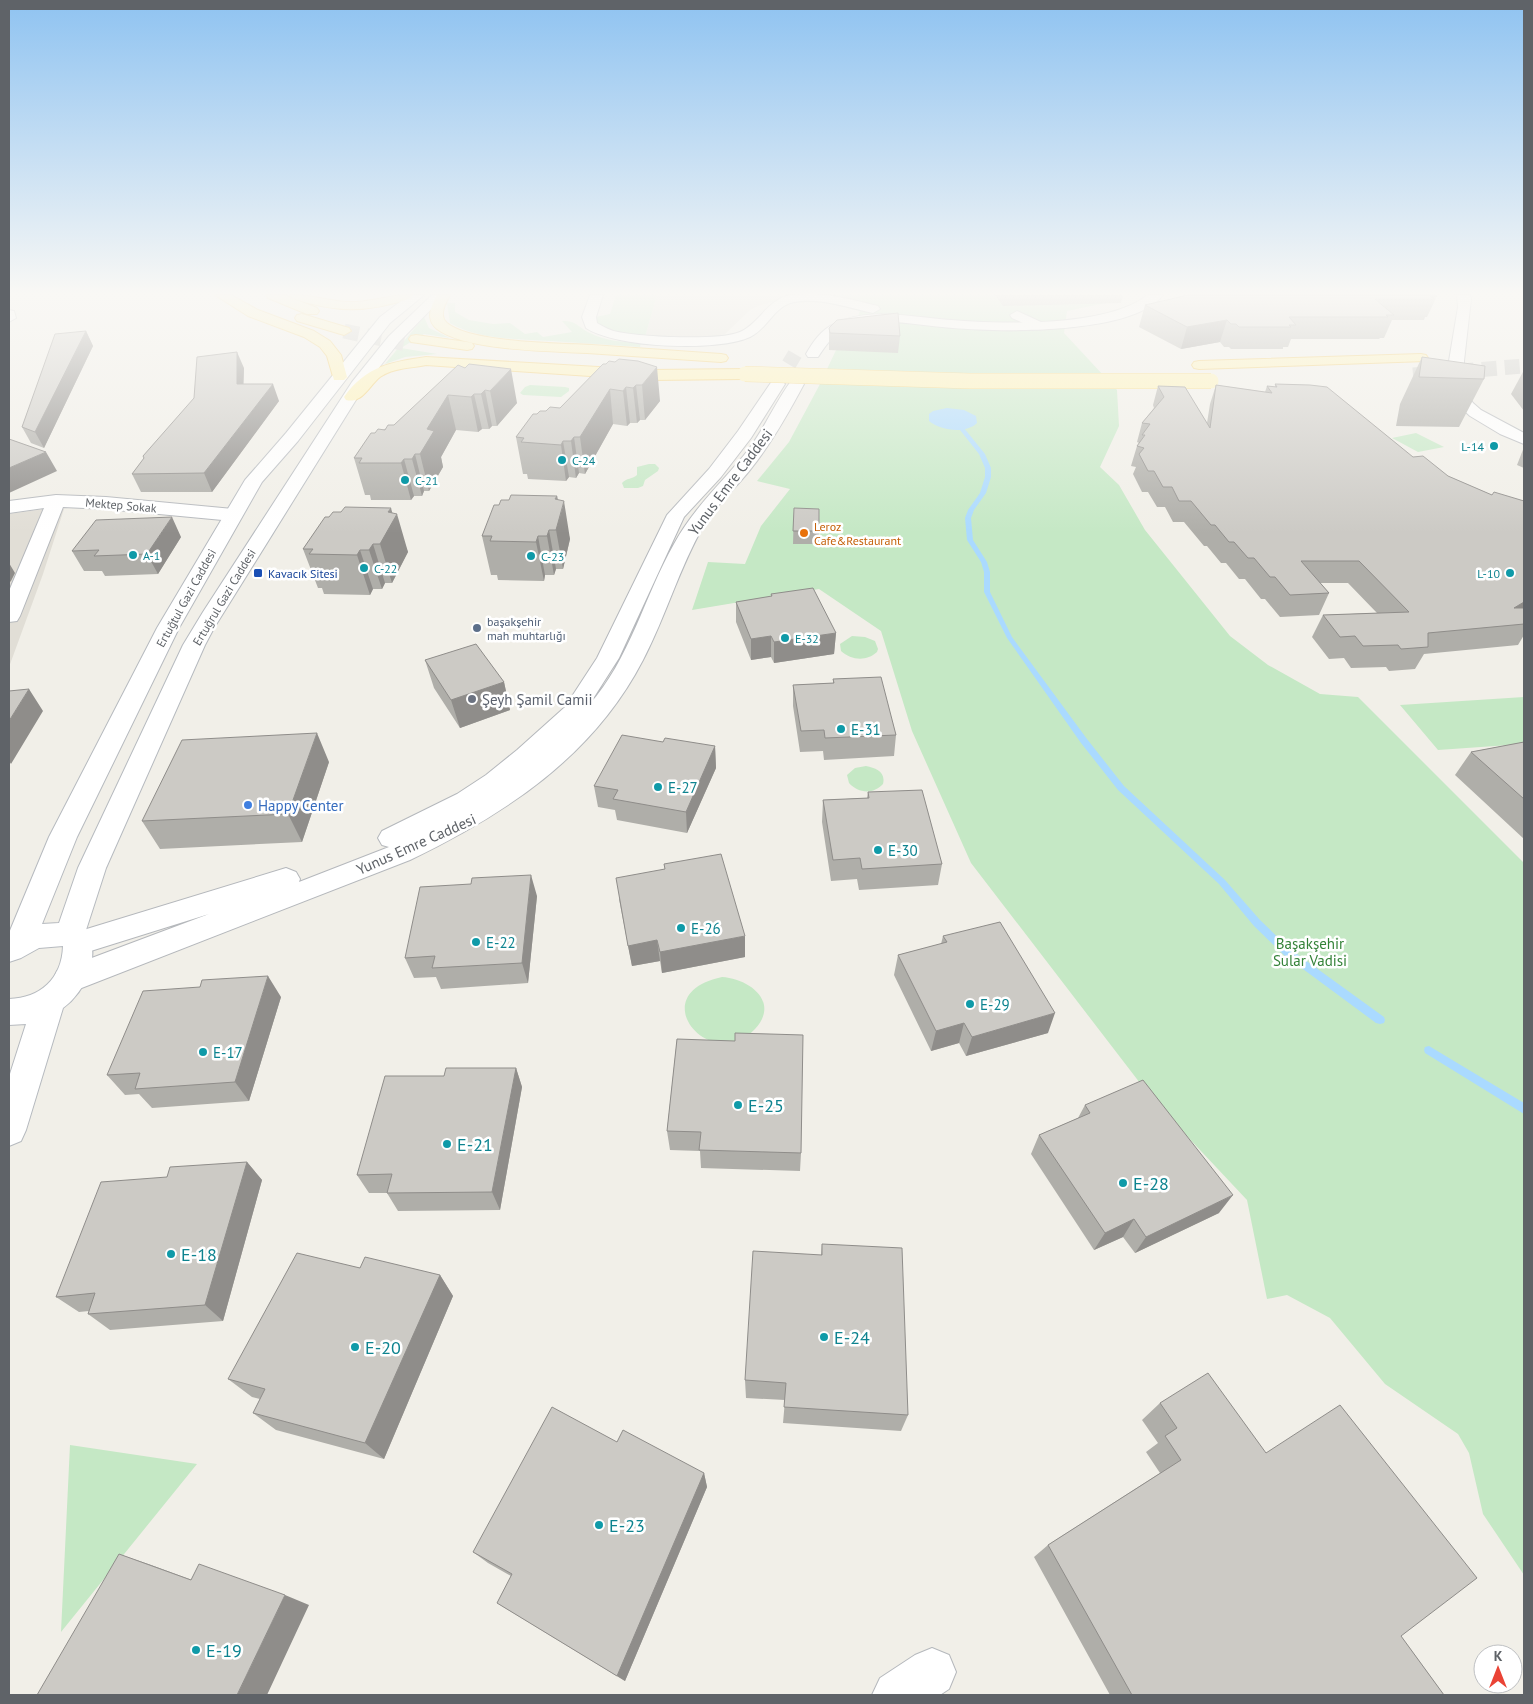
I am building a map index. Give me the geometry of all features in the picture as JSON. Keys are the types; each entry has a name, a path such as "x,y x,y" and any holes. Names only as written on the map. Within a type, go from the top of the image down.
{"main road":[{"path":"352,397 374,375"},
{"path":"642,375 696,375"},
{"path":"760,375 970,382 1229,381"}],"street":[{"name":"Ertuğtul Gazi Caddesi","path":"14,948 63,838 168,628 254,480 341,375"},
{"name":"Ertuğrul Gazi Caddesi","path":"59,990 78,956 74,939 95,860 194,645 208,619 275,517 319,444 368,375"},
{"path":"1456,375 1455,389 1466,404 1492,424 1524,438"},
{"name":"Yunus Emre Caddesi","path":"9,1012 32,1009 59,990 186,934 316,887 446,833 480,814 548,765 579,735 608,699 628,668 681,549 696,522 749,461 778,419 786,384 715,474 676,515 608,658 573,712 511,769 466,800 387,840 296,876 74,939 50,934 33,937 14,948"},
{"path":"254,480 257,485 269,489 283,488 298,480"},
{"path":"9,616 56,501"},
{"name":"Mektep Sokak","path":"9,507 56,501 106,503 233,515"},
{"path":"233,515 251,508 264,508 273,512 275,517"},
{"path":"9,1130 59,990"}],"shaded area":[{"path":"45,509 64,509 43,574 9,667 9,514"}],"green space":[{"name":"Başakşehir Sular Vadisi","path":"824,375 1103,375 1117,390 1119,426 1100,467 1119,485 1145,530 1230,636 1268,665 1320,694 1358,697 1524,863 1524,1575 1483,1514 1469,1453 1458,1434 1385,1384 1330,1318 1287,1295 1267,1299 1247,1200 1153,1100 971,863 912,731 881,631 819,589 692,610 708,562 745,564 761,526 790,489 757,481 789,442"},
{"path":"530,385 565,387 569,388 569,391 561,397 523,395 520,393 525,387"},
{"path":"1416,433 1444,447 1418,452 1392,438"},
{"path":"655,464 659,468 658,471 645,480 643,486 624,488 622,483 637,475 637,467"},
{"path":"852,636 865,637 875,641 878,649 877,652 859,659 845,654 841,651 840,644"},
{"path":"1524,697 1524,744 1438,750 1400,705"},
{"path":"866,766 877,769 883,776 883,784 875,790 861,791 849,783 847,775 855,768"},
{"path":"722,977 742,982 751,987 763,1001 764,1010 762,1019 755,1029 738,1041 720,1043 704,1038 692,1027 685,1013 687,999 698,986"},
{"path":"70,1445 197,1464 61,1632"}],"water":[{"path":"947,408 964,410 976,416 977,423 967,429 953,430 940,427 929,421 929,414 933,411"}],"building":[{"path":"41,375 64,375 35,432 22,427"},
{"path":"196,375 237,375 237,384 273,384 204,473 132,474 144,458 143,456 194,398"},
{"path":"448,375 506,375 490,391 485,390 481,394 474,394 471,397 448,395 427,429 434,431 420,454 415,454 412,459 404,459 401,463 359,463 362,458 354,458 371,433 375,433 378,429 385,430 388,425 394,425"},
{"path":"593,375 651,375 642,385 636,385 633,388 626,387 623,391 610,389 580,437 574,437 571,441 563,441 561,445 521,442 524,438 516,437 533,414 546,411 550,407 560,408"},
{"path":"1419,375 1484,375 1484,379 1419,377"},
{"path":"1275,384 1327,387 1413,457 1423,456 1448,476 1492,495 1494,492 1524,501 1524,602 1514,608 1524,608 1524,624 1428,633 1428,647 1401,649 1398,645 1363,646 1355,636 1340,637 1323,615 1409,612 1359,561 1301,561 1329,593 1290,595 1275,577 1270,577 1254,558 1248,558 1234,542 1229,542 1215,525 1211,525 1191,501 1179,501 1172,487 1163,487 1154,471 1148,471 1139,454 1144,448 1137,446 1150,424 1142,423 1164,397 1158,386 1185,387 1210,428 1216,385 1272,393 1267,386 1277,387"},
{"path":"9,439 46,452 9,468"},
{"path":"511,495 557,496 555,499 564,501 556,530 549,530 547,536 538,536 536,542 490,541 492,536 482,536 494,505 499,505 501,500 509,500"},
{"path":"345,507 391,508 388,512 397,514 380,544 373,544 369,550 360,550 357,555 309,554 313,549 303,549 325,517 329,517 333,512 341,512"},
{"path":"794,508 819,509 819,531 793,531"},
{"path":"172,517 147,554 94,556 99,550 72,551 96,520"},
{"path":"813,588 836,633 774,642 771,636 751,639 736,602 772,596 771,594"},
{"path":"476,644 504,682 451,700 425,660"},
{"path":"881,677 896,735 825,738 824,730 801,731 793,685 834,683 833,679"},
{"path":"29,689 9,721 9,691"},
{"path":"317,733 288,814 142,821 182,740"},
{"path":"622,735 663,742 665,738 715,746 686,812 613,799 618,790 594,786"},
{"path":"1524,742 1524,799 1471,752"},
{"name":"E-30","path":"922,790 942,864 862,869 860,858 833,860 823,800 869,798 868,792"},
{"name":"E-26","path":"721,854 745,936 660,952 657,940 628,946 616,878 665,869 664,864"},
{"name":"E-22","path":"531,875 522,963 432,968 435,956 405,958 420,887 471,884 472,878"},
{"name":"E-29","path":"1000,922 1055,1013 972,1037 964,1023 936,1031 898,955 947,942 943,936"},
{"name":"E-17","path":"268,976 235,1082 135,1089 140,1073 107,1075 143,991 200,987 202,980"},
{"name":"E-25","path":"735,1033 803,1035 801,1153 699,1150 701,1132 667,1131 677,1039 735,1041"},
{"name":"E-21","path":"446,1068 516,1068 492,1192 387,1193 392,1174 357,1175 385,1076 444,1076"},
{"name":"E-28","path":"1143,1080 1233,1195 1146,1237 1134,1219 1105,1233 1039,1135 1090,1113 1085,1105"},
{"name":"E-18","path":"247,1162 205,1305 88,1314 95,1293 56,1297 101,1182 167,1177 170,1167"},
{"name":"E-24","path":"822,1244 902,1248 908,1415 784,1407 786,1383 745,1380 753,1251 822,1255"},
{"name":"E-20","path":"297,1253 360,1268 365,1257 440,1275 365,1443 253,1413 265,1389 228,1379"},
{"path":"1208,1373 1266,1453 1340,1405 1477,1578 1401,1636 1444,1695 1132,1695 1048,1545 1181,1460 1165,1436 1177,1428 1160,1403"},
{"name":"E-23","path":"552,1407 617,1442 623,1430 704,1473 617,1676 497,1603 512,1574 473,1552"},
{"name":"E-19","path":"119,1554 191,1580 199,1564 285,1595 237,1695 37,1695"}],"waterway":[{"path":"962,429 982,454 988,468 988,477 983,493 971,510 968,518 970,540 984,562 987,572 987,592 1009,637 1084,741 1121,788 1222,882 1257,923 1287,952 1380,1020"},
{"path":"1429,1050 1524,1109"}],"tunnel":[{"path":"777,384 783,375"},
{"path":"1413,375 1419,375"}],"place":[{"name":"L-14","path":"1494,446"},
{"name":"C-24","path":"562,460"},
{"name":"C-21","path":"405,480"},
{"name":"Leroz Cafe&Restaurant","path":"804,533"},
{"name":"A-1","path":"133,555"},
{"name":"C-23","path":"531,556"},
{"name":"C-22","path":"364,568"},
{"name":"Kavacık Sitesi","path":"258,573"},
{"name":"L-10","path":"1510,573"},
{"name":"başakşehir mah muhtarlığı","path":"477,628"},
{"name":"E-32","path":"785,638"},
{"name":"Şeyh Şamil Camii","path":"472,699"},
{"name":"E-31","path":"841,729"},
{"name":"E-27","path":"658,787"},
{"name":"Happy Center","path":"248,805"},
{"name":"E-30","path":"878,850"},
{"name":"E-26","path":"681,928"},
{"name":"E-22","path":"476,942"},
{"name":"E-29","path":"970,1004"},
{"name":"E-17","path":"203,1052"},
{"name":"E-25","path":"738,1105"},
{"name":"E-21","path":"447,1144"},
{"name":"E-28","path":"1123,1183"},
{"name":"E-18","path":"171,1254"},
{"name":"E-24","path":"824,1337"},
{"name":"E-20","path":"355,1347"},
{"name":"E-23","path":"599,1525"},
{"name":"E-19","path":"196,1650"}]}
